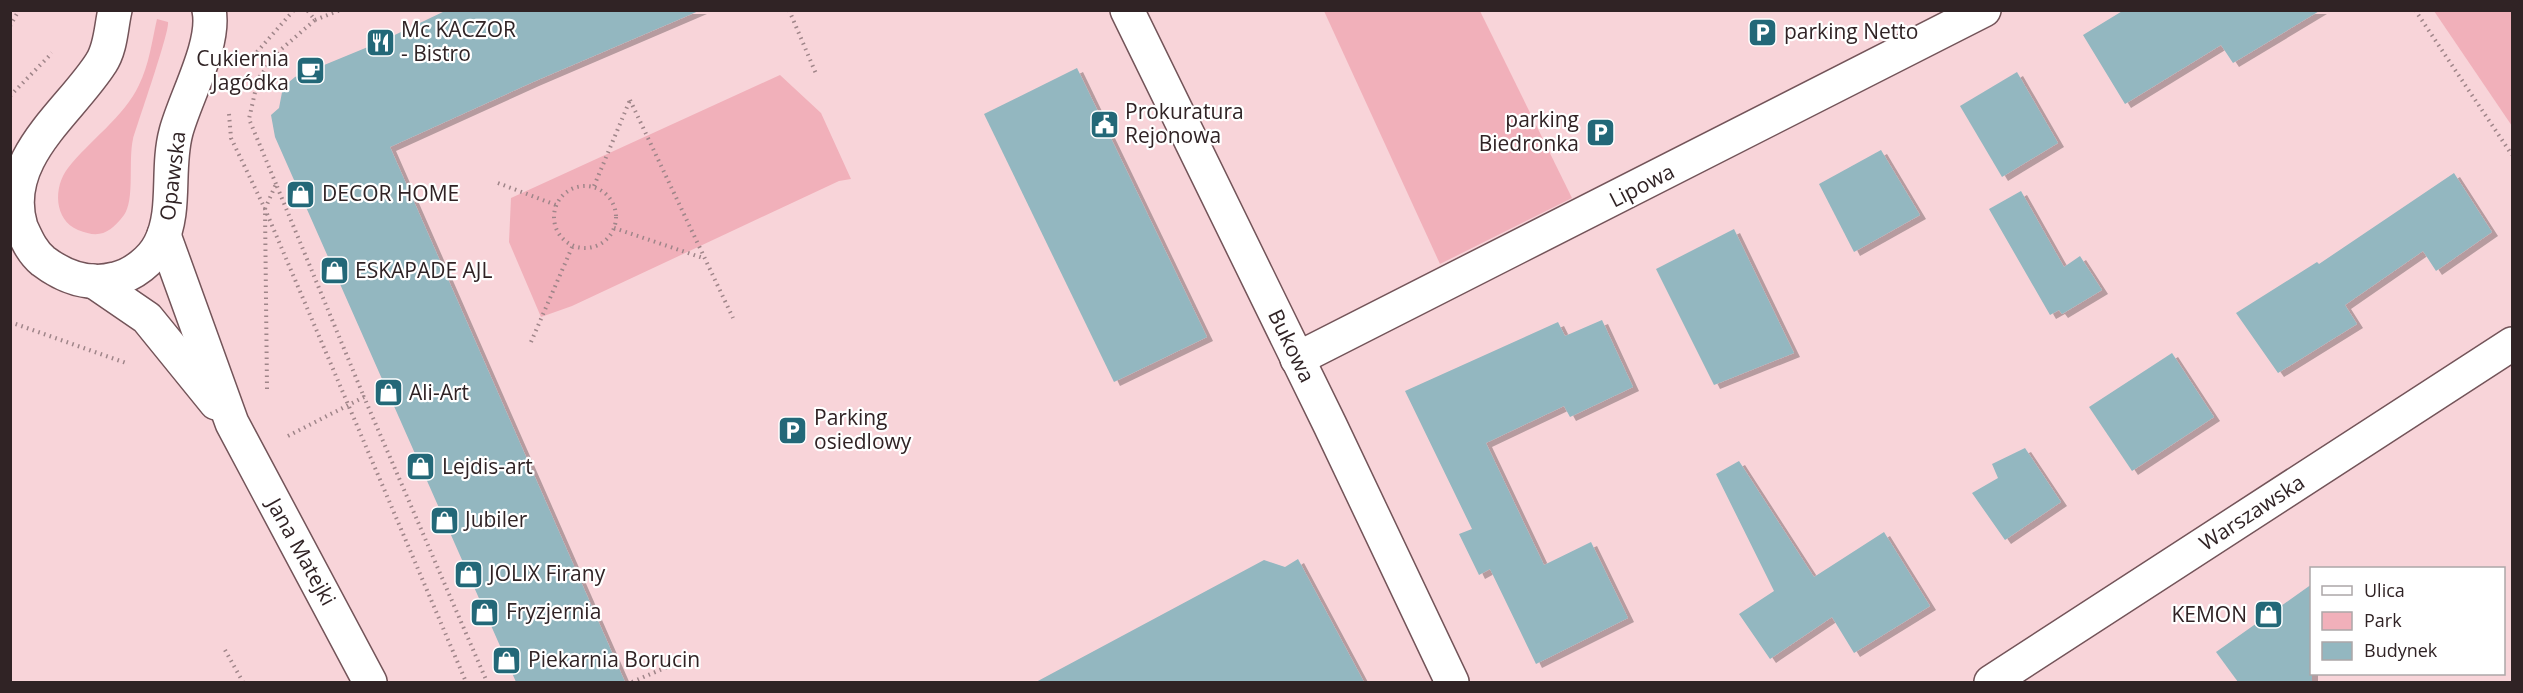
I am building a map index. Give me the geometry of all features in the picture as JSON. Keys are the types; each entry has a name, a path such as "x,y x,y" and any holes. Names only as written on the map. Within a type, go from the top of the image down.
{"street":[{"name":"Opawska","path":"115,10 102,62 15,165 14,200 21,249 58,271 80,280 101,282 120,278 137,269 153,254 164,235 170,215 170,164 176,132 217,17"},
{"name":"Bukowa","path":"1127,10 1298,359 1452,682"},
{"name":"Lipowa","path":"1298,359 1984,10"},
{"name":"Jana Matejki","path":"164,235 232,423 370,682"},
{"name":"Jana Matejki","path":"93,281 147,318 232,423"},
{"name":"Warszawska","path":"1991,682 2512,344"}],"path":[{"path":"10,26 19,10"},
{"path":"242,69 294,10"},
{"path":"307,10 315,20"},
{"path":"340,10 315,20 278,52 258,79 249,119 364,397 486,682"},
{"path":"789,10 817,76"},
{"path":"2415,10 2512,155"},
{"path":"10,96 58,47"},
{"path":"594,186 630,100 733,318"},
{"path":"229,108 231,138 265,209 466,682"},
{"path":"498,183 556,205"},
{"path":"249,457 268,388 265,209 276,184"},
{"path":"576,186 594,186 611,199 616,218 614,228 602,243 583,248 564,240 554,224 556,205 568,190 576,186"},
{"path":"614,228 704,258"},
{"path":"531,342 573,245"},
{"path":"10,322 128,364"},
{"path":"249,457 364,397"},
{"path":"225,650 243,682"},
{"path":"632,682 674,664"}],"green space":[{"path":"1324,11 1480,11 1572,198 1440,264"},
{"path":"2434,11 2512,11 2512,126"},
{"path":"157,19 168,22 167,29 133,139 127,208 124,215 109,230 99,234 86,233 70,225 64,219 58,202 60,184 68,168 133,97 150,53"},
{"path":"780,75 821,113 851,179 839,181 572,306 541,317 509,242 511,198"}],"building":[{"path":"447,10 701,10 533,82 390,147 625,682 516,682 275,137 271,115 279,108 283,87 295,77 380,42"},
{"path":"2124,10 2321,10 2233,63 2221,45 2125,104 2083,35"},
{"path":"1077,68 1207,337 1114,382 984,114"},
{"path":"2017,72 2058,143 2002,177 1960,106"},
{"path":"1881,150 1920,215 1854,252 1819,184"},
{"path":"2454,173 2492,232 2436,271 2423,251 2345,305 2357,324 2278,373 2236,313 2317,262 2319,264"},
{"path":"2021,191 2064,267 2080,256 2102,290 2062,314 2059,310 2050,315 1989,209"},
{"path":"1734,229 1794,353 1714,385 1656,269"},
{"path":"1602,320 1633,387 1570,417 1564,406 1486,443 1544,565 1591,542 1628,618 1536,664 1490,569 1479,575 1459,534 1472,529 1405,391 1558,322 1565,336"},
{"path":"2172,353 2214,417 2132,471 2089,407"},
{"path":"2025,448 2061,502 2005,540 1972,493 1998,478 1992,464"},
{"path":"1739,461 1814,577 1884,532 1930,606 1854,653 1832,617 1770,659 1739,614 1774,591 1716,474"},
{"path":"1298,559 1364,682 1036,682 1264,560 1285,567"},
{"path":"2310,585 2310,675 2312,675 2312,682 2238,682 2216,652"}],"place":[{"name":"parking Netto","path":"1763,32"},
{"name":"Mc KACZOR - Bistro","path":"380,42"},
{"name":"Cukiernia Jagódka","path":"310,71"},
{"name":"Prokuratura Rejonowa","path":"1104,124"},
{"name":"parking Biedronka","path":"1600,132"},
{"name":"DECOR HOME","path":"301,194"},
{"name":"ESKAPADE AJL","path":"334,271"},
{"name":"Ali-Art","path":"388,393"},
{"name":"Parking osiedlowy","path":"793,430"},
{"name":"Lejdis-art","path":"421,467"},
{"name":"Jubiler","path":"444,520"},
{"name":"JOLIX Firany","path":"468,574"},
{"name":"Fryzjernia","path":"485,612"},
{"name":"KEMON","path":"2268,615"},
{"name":"Piekarnia Borucin","path":"507,660"}]}
